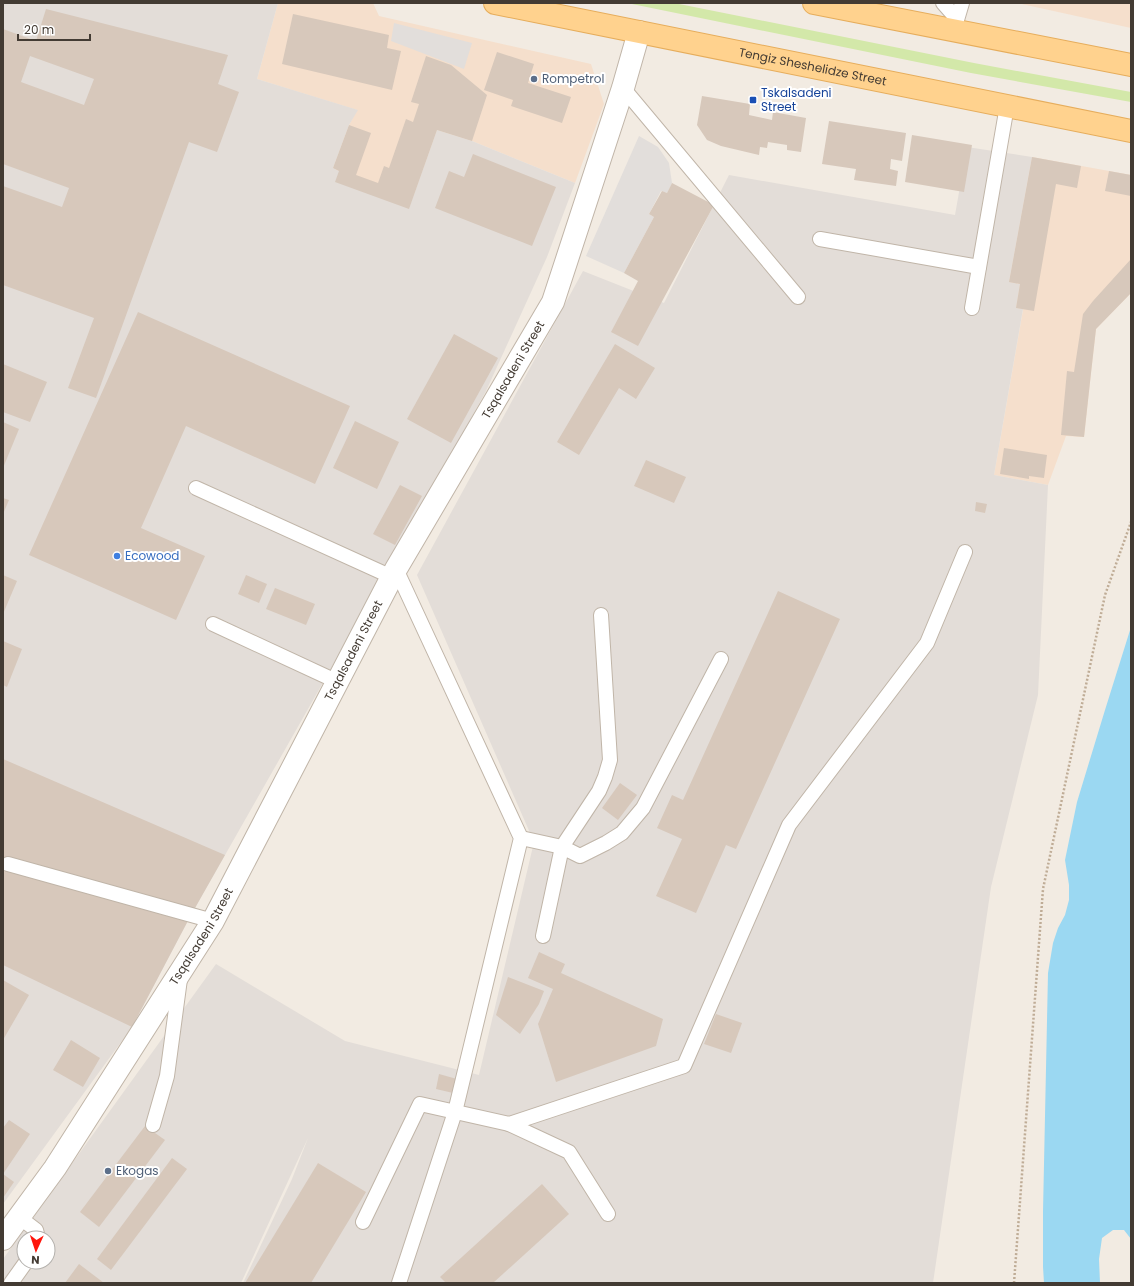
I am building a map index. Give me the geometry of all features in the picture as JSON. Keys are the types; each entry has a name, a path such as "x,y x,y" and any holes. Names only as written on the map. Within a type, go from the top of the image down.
{"main road":[{"name":"Tengiz Sheshelidze Street","path":"495,3 1131,131"},
{"path":"814,3 955,25 1131,65"}],"street":[{"name":"Tsqalsadeni Street","path":"3,1239 55,1168 214,921 394,573 553,302 623,88 639,32"}],"lane":[{"path":"943,3 955,25"},
{"path":"955,25 962,3"},
{"path":"623,88 798,297"},
{"path":"972,308 1008,106"},
{"path":"820,239 979,267"},
{"path":"196,488 394,573 521,838 455,1112 399,1283"},
{"path":"509,1124 684,1066 789,825 927,644 965,552"},
{"path":"543,936 562,847 599,791 610,760 601,615"},
{"path":"213,624 338,682"},
{"path":"521,838 562,847 580,856 622,833 643,808 721,658"},
{"path":"8,864 214,921"},
{"path":"153,1125 167,1076 181,972"},
{"path":"363,1222 420,1104 509,1124 569,1152 608,1214"},
{"path":"19,1217 36,1230"},
{"path":"11,1283 20,1270"}],"path":[{"path":"1014,1283 1043,889 1105,595 1131,522"}],"shaded area":[{"path":"3,3 278,3 257,79 358,110 349,125 333,168 409,208 437,130 472,141 575,183 547,257 486,391 400,547 191,915 132,1027 3,1204"},
{"path":"278,3 373,3 379,16 591,64 604,104 575,183 472,141 437,130 409,209 333,168 349,125 357,110 257,79"},
{"path":"1017,3 1131,3 1131,28"},
{"path":"394,23 472,43 464,69 391,41"},
{"path":"639,136 658,147 669,163 672,183 667,193 661,191 649,214 654,217 624,273 586,256"},
{"path":"967,147 1032,157 1009,282 1020,284 1016,308 1023,309 994,475 1048,485 1038,695 991,887 933,1283 243,1283 292,1179 308,1138 241,1283 3,1283 3,1259 16,1241 16,1270 56,1270 56,1230 24,1230 216,964 345,1041 479,1075 534,842 417,575 583,271 664,303 729,175 955,215"},
{"path":"1032,157 1131,175 1131,293 1096,329 1084,437 1066,436 1048,485 994,475 1023,310 1016,308 1009,282"}],"green space":[{"path":"627,3 674,3 974,63 1131,92 1131,102 971,73"}],"water":[{"path":"1131,627 1131,1239 1124,1230 1113,1230 1102,1238 1099,1259 1100,1283 1044,1283 1043,1212 1048,973 1053,943 1058,928 1065,915 1069,900 1069,885 1065,860 1077,802"}],"building":[{"path":"46,9 228,55 218,84 239,92 217,152 189,142 96,398 68,388 94,318 3,285 3,186 62,207 69,188 3,164 3,29 36,41","holes":["30,56 94,79 84,105 21,82"]},
{"path":"293,14 389,35 387,48 401,51 392,90 282,64"},
{"path":"497,52 534,64 528,83 571,97 562,123 511,106 513,100 484,90"},
{"path":"426,56 451,65 487,95 472,141 437,130 409,209 335,182 339,171 333,168 349,125 371,133 356,175 378,183 384,166 389,168 406,119 413,122 419,104 411,102"},
{"path":"702,96 750,104 749,115 772,120 773,112 806,118 801,152 787,150 787,145 768,142 767,148 760,147 759,155 721,146 707,140 697,125"},
{"path":"829,121 906,133 902,161 891,159 890,169 898,171 896,186 854,180 856,169 822,164"},
{"path":"912,135 972,145 964,192 905,182"},
{"path":"473,154 556,187 532,246 435,208 449,171 464,177"},
{"path":"1032,157 1081,166 1077,188 1056,184 1034,311 1016,308 1020,284 1009,282"},
{"path":"1109,171 1131,175 1131,196 1105,191"},
{"path":"672,183 714,205 638,346 611,332 638,281 624,273 654,217 649,214 662,191 667,193"},
{"path":"1131,259 1131,293 1096,329 1084,437 1061,435 1067,371 1074,372 1083,314"},
{"path":"138,312 350,406 315,484 186,426 141,528 205,556 176,620 29,555"},
{"path":"454,334 498,358 451,443 407,419"},
{"path":"615,344 655,368 636,399 619,388 579,455 557,442"},
{"path":"3,364 47,382 30,422 3,412"},
{"path":"355,421 399,442 377,489 333,468"},
{"path":"3,422 19,429 3,468"},
{"path":"1004,448 1047,455 1044,478 1029,476 1029,479 1000,474"},
{"path":"646,460 686,477 674,503 634,486"},
{"path":"400,485 422,496 395,545 373,534"},
{"path":"3,498 9,500 3,514"},
{"path":"976,502 987,504 985,513 975,511"},
{"path":"3,575 17,581 3,614"},
{"path":"246,575 267,584 259,603 238,594"},
{"path":"275,588 315,604 306,625 266,609"},
{"path":"778,591 840,619 736,849 726,845 696,913 656,896 682,839 657,828 672,795 683,800"},
{"path":"3,641 22,649 7,687 3,685"},
{"path":"3,759 225,855 191,915 132,1027 3,965"},
{"path":"620,783 637,795 618,820 602,808"},
{"path":"539,952 565,964 561,973 663,1019 656,1046 556,1082 538,1024 553,989 528,978"},
{"path":"508,977 544,991 539,1004 520,1034 496,1015"},
{"path":"3,980 29,995 3,1040"},
{"path":"716,1014 742,1023 731,1053 704,1044"},
{"path":"71,1040 100,1058 83,1087 53,1070"},
{"path":"439,1074 457,1079 453,1093 436,1089"},
{"path":"9,1120 30,1134 3,1174 3,1128"},
{"path":"145,1126 165,1140 99,1227 80,1212"},
{"path":"172,1158 187,1169 111,1270 97,1259"},
{"path":"318,1163 366,1192 311,1283 245,1283"},
{"path":"3,1174 14,1182 3,1198"},
{"path":"542,1184 569,1214 493,1283 446,1283 440,1277"},
{"path":"79,1264 104,1283 65,1283"}],"place":[{"name":"Rompetrol","path":"534,79"},
{"name":"Tskalsadeni Street","path":"753,100"},
{"name":"Ecowood","path":"117,556"},
{"name":"Ekogas","path":"108,1171"}]}
